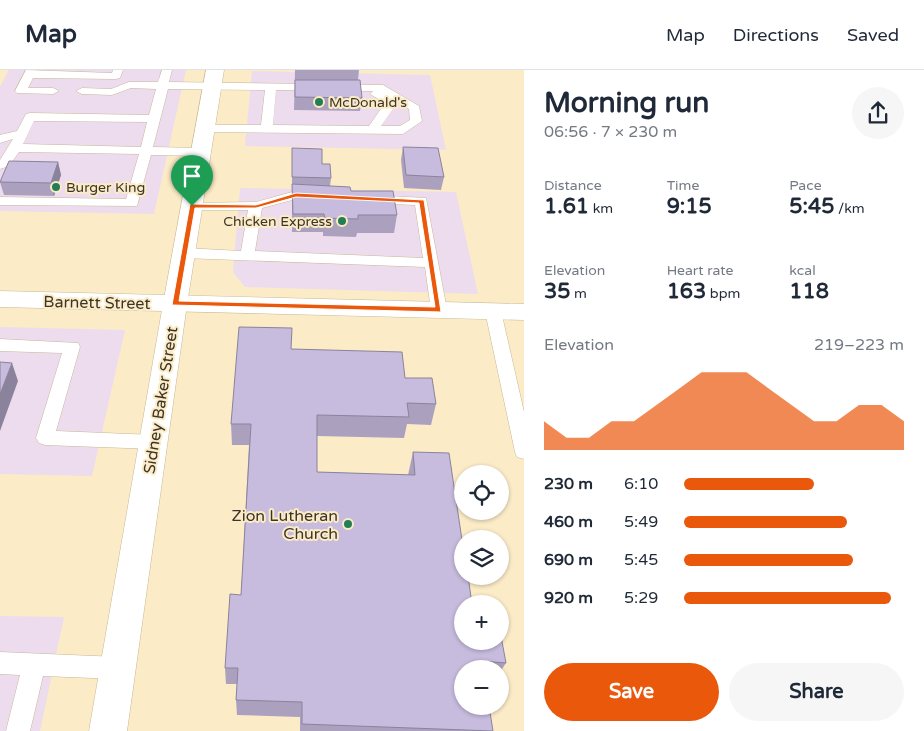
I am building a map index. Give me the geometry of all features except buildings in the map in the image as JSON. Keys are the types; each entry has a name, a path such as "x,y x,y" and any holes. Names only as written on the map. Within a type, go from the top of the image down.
{"main road":[{"name":"Sidney Baker Street","path":"108,731 175,304 214,77"},
{"name":"Barnett Street","path":"0,299 524,312"}],"lane":[{"path":"0,200 132,203 167,70"},
{"path":"53,91 20,91 30,72 117,73 129,84"},
{"path":"82,92 112,92 129,84 163,84 214,77 270,89 374,93 408,113 396,125 373,129"},
{"path":"15,148 146,150 267,129 403,130 416,121 415,108 382,88 270,89"},
{"path":"267,129 270,89"},
{"path":"373,129 392,102"},
{"path":"0,165 4,163 15,148 30,117 154,119"},
{"path":"0,139 22,133"},
{"path":"192,206 256,206 296,195 334,197"},
{"path":"354,198 421,201 439,310"},
{"path":"247,255 256,206"},
{"path":"184,253 431,263"},
{"path":"493,311 524,452"},
{"path":"0,345 72,348 45,438 154,442"},
{"path":"0,664 118,668"},
{"path":"18,731 34,665"}],"shaded area":[{"path":"9,70 186,70 154,214 0,211 0,87"},
{"path":"252,71 430,75 446,150 245,146"},
{"path":"240,188 456,192 478,294 245,287 233,272"},
{"path":"0,327 125,330 92,476 0,474"},
{"path":"0,616 64,617 40,731 0,731"}],"place":[{"name":"McDonald's","path":"319,102"},
{"name":"Burger King","path":"56,187"},
{"name":"Chicken Express","path":"342,221"},
{"name":"Zion Lutheran Church","path":"348,524"}],"route":[{"path":"296,195 421,201 439,310 175,304 192,206 256,206 296,195"}]}
